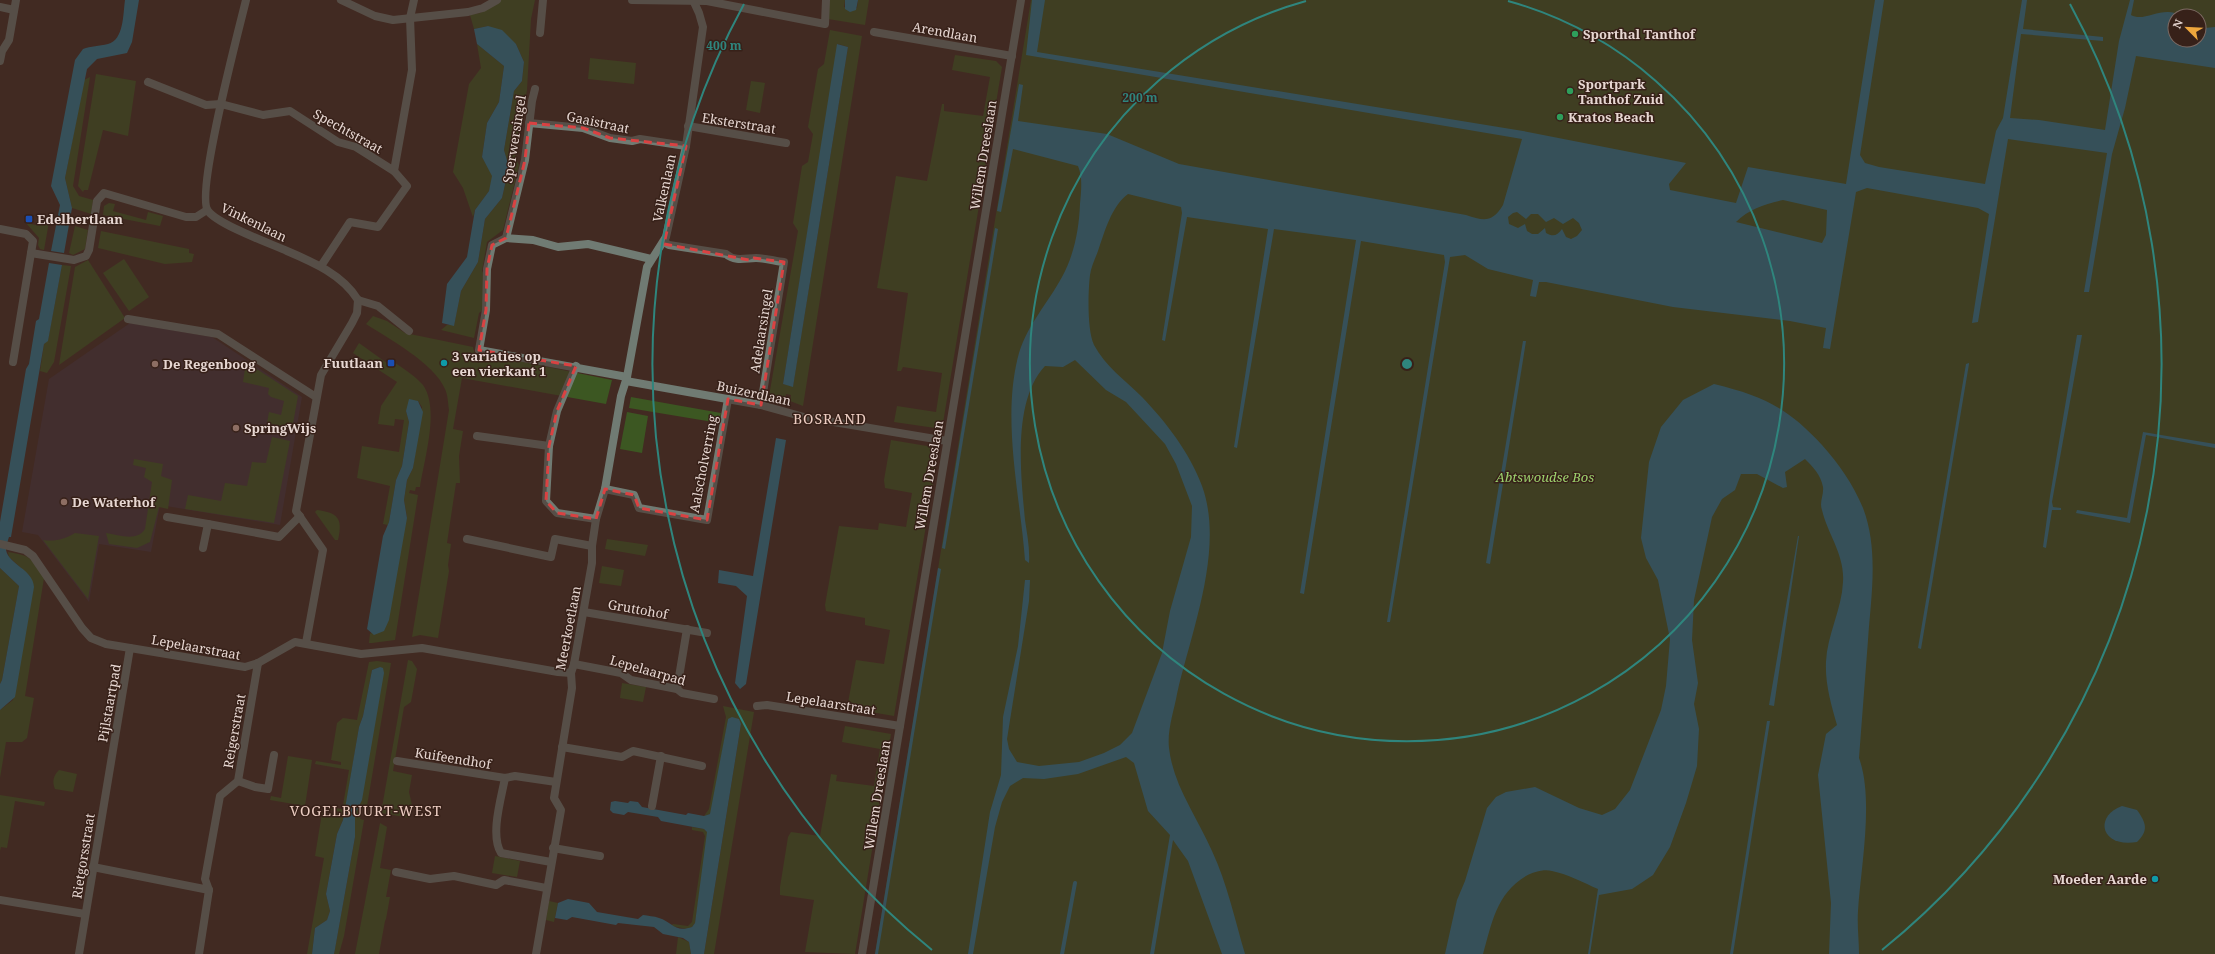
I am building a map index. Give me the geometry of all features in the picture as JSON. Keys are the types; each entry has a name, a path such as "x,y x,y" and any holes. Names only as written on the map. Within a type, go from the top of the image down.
{"street":[{"path":"0,61 2,51 8,40 16,0"},
{"name":"Vinkenlaan","path":"246,0 221,104 205,200 207,210 214,216 238,229 321,266 352,291 358,300"},
{"path":"342,0 375,16 393,20 468,12 483,8 496,0"},
{"path":"394,171 412,70 410,18 414,0"},
{"path":"540,33 543,0"},
{"path":"632,0 707,1 825,24 826,0"},
{"name":"Willem Dreeslaan","path":"862,954 1021,0"},
{"name":"Valkenlaan","path":"626,379 647,267 664,242 686,146 703,27 699,13 693,1"},
{"path":"0,7 14,10"},
{"name":"Arendlaan","path":"874,32 1012,56"},
{"name":"Spechtstraat","path":"148,82 206,105 221,104 262,115 290,111 338,142 356,147 394,171 407,186 378,227 350,222 321,266"},
{"name":"Sperwersingel","path":"506,238 526,160 533,93 536,89"},
{"name":"Gaaistraat","path":"529,124 583,128 610,138 632,141 640,139 686,146"},
{"name":"Eksterstraat","path":"688,126 786,143"},
{"path":"31,253 69,260 80,259 86,256 89,250 97,201 104,193 186,217 196,216 207,210"},
{"path":"0,229 26,234 33,241 13,362"},
{"path":"506,238 533,240 558,247 588,244 651,259"},
{"name":"Buizerdlaan","path":"506,238 492,245 487,269 486,310 479,350 576,366 626,379 761,404 804,416 947,441"},
{"name":"Adelaarsingel","path":"664,242 669,245 726,254 730,257 749,260 754,258 784,262 761,404"},
{"path":"306,644 323,550 296,511 321,375 357,313 358,300 378,306 409,331"},
{"path":"128,319 218,334 316,397"},
{"path":"576,366 557,412 549,446 546,501 557,513 596,519"},
{"name":"Meerkoetlaan","path":"536,954 546,888 561,810 554,798 572,688 570,673 574,664 584,612 592,563 592,546 596,519 605,489 621,396 626,379"},
{"name":"Aalscholverring","path":"605,489 634,495 639,508 707,520 728,399"},
{"path":"477,436 549,446"},
{"path":"167,517 279,537 300,516"},
{"path":"203,548 208,524"},
{"path":"467,539 500,544 513,550 552,557 555,540 592,546"},
{"name":"Lepelaarstraat","path":"4,545 25,550 33,556 92,638 106,644 245,667 258,663 295,642 361,654 422,648 570,673"},
{"name":"Gruttohof","path":"584,612 707,633"},
{"path":"677,689 687,629"},
{"name":"Pijlstaartpad","path":"111,763 130,648"},
{"name":"Reigerstraat","path":"199,954 209,890 206,878 220,796 238,782 258,663"},
{"name":"Lepelaarpad","path":"574,664 621,673 631,680 677,689 682,693 714,700"},
{"name":"Lepelaarstraat","path":"757,706 767,705 900,726"},
{"path":"562,747 622,757 633,751 702,766"},
{"path":"238,782 268,789 274,755"},
{"path":"652,806 661,756"},
{"name":"Kuifeendhof","path":"396,761 505,778 515,776 556,782"},
{"name":"Rietgorsstraat","path":"79,954 92,866 111,763"},
{"name":"Kuifeendhof","path":"505,778 496,833 496,845 501,853 551,862"},
{"path":"554,848 600,856"},
{"path":"92,866 209,890"},
{"path":"396,872 430,879 454,876 496,885 504,880 546,888"},
{"path":"0,900 85,914"}],"highlighted area":[{"path":"529,123 583,128 610,138 686,146 664,244 749,260 754,258 784,262 761,405 728,399 707,520 639,508 634,495 605,489 596,519 557,513 546,501 549,446 557,411 576,366 479,350 486,310 487,269 492,245 506,238 525,160"}],"shaded area":[{"path":"130,323 212,337 302,397 280,525 160,505 151,552 99,544 89,602 38,535 22,532 49,379"}],"green space":[{"path":"501,0 535,0 531,19 527,90 515,157 519,165 503,230 487,242 482,271 485,276 483,310 479,313 474,338 441,330 447,325 454,325 461,291 478,262 485,219 502,198 509,167 504,150 514,91 522,81 524,62 516,44 488,26 474,29 470,15 480,13"},
{"path":"829,0 845,0 844,7 857,8 858,0 869,0 865,25 828,19"},
{"name":"Abtswoudse Bos","path":"1031,0 2215,0 2215,954 875,954"},
{"path":"830,30 862,36 803,406 790,401 791,395 786,394 785,401 769,396 798,231 793,223 802,166 808,162 813,134 808,127 818,69 824,64","holes":["838,44 848,47 793,386 783,384"]},
{"path":"477,44 504,66 499,102 487,123 482,157 493,176 489,191 475,210 473,217 463,188 453,172 469,84 481,68"},
{"path":"955,55 996,61 1002,67 942,429 894,422 897,406 936,412 942,373 903,367 901,371 897,371 908,293 877,288 896,176 927,181 942,104 944,104 944,111 983,116 990,77 952,70"},
{"path":"590,58 636,63 634,84 588,79"},
{"path":"96,74 136,81 128,136 103,130 88,190 84,190 83,192 78,186"},
{"path":"90,77 73,186 79,196 93,200 91,214 72,208 65,178 84,80"},
{"path":"751,81 765,83 760,113 746,110"},
{"path":"109,203 115,204 113,211 146,220 148,212 163,216 160,226 103,215 104,206"},
{"path":"37,220 49,222 44,250 40,249 38,245 39,238 26,223 36,225"},
{"path":"75,226 88,230 85,249 73,255 69,253"},
{"path":"101,231 189,249 189,253 194,254 192,262 165,264 98,248"},
{"path":"124,259 149,297 129,311 103,273"},
{"path":"88,260 125,318 59,365 75,267"},
{"path":"62,265 71,266 54,362 47,373 40,371 44,344 48,340"},
{"path":"373,316 387,321 405,333 473,347 474,352 612,380 606,404 462,378 453,429 463,431 459,456 460,483 456,483 447,543 451,544 448,565 449,571 438,638 420,635 412,637 449,410 447,397 445,389 431,370 410,352 366,324"},
{"path":"359,343 391,366 394,362 423,385 428,395 431,421 420,487 416,487 415,491 410,490 409,493 418,495 395,640 372,643 369,643 370,633 371,634 407,517 404,500 407,480 413,468 422,407 418,401 406,411 409,422 402,466 396,480 389,522 388,525 383,524 390,486 357,478 362,446 399,452 404,420 395,419 394,426 378,424 381,406 397,382 353,353"},
{"path":"246,362 298,396 292,429 267,423 269,412 281,415 284,401 271,397 268,394 269,388 243,382"},
{"path":"631,397 721,413 719,423 629,408"},
{"path":"627,412 648,416 642,453 620,449"},
{"path":"272,437 290,441 274,523 185,509 188,495 221,501 225,483 247,486 252,462 266,463"},
{"path":"891,440 939,448 894,716 847,708 856,660 884,664 890,630 865,625 865,618 826,611 825,605 839,526 878,530 879,523 906,527 912,493 885,488 884,480"},
{"path":"134,459 163,464 161,476 172,480 168,509 159,507 150,542 137,548 109,544 106,533 133,537 142,533 145,529 152,482 144,477 146,468 133,465"},
{"path":"317,510 330,513 337,518 340,526 338,540 335,540 315,512"},
{"path":"75,533 99,536 88,599 43,540 60,540"},
{"path":"607,539 648,545 645,556 605,549"},
{"path":"8,552 22,555 30,559 44,578 25,696 34,698 27,738 22,742 6,742 0,778 0,710 13,700 30,576 9,557"},
{"path":"602,566 624,570 621,586 599,583"},
{"path":"0,568 19,586 2,680 0,684"},
{"path":"408,660 412,661 417,669 411,702 404,707 393,771 412,775 409,792 412,805 410,818 381,813"},
{"path":"377,661 391,663 367,806 363,806 360,819 364,820 344,936 339,954 334,954 355,837 355,814 360,804 380,667 372,670 363,716 359,727 346,805 343,805 349,770 315,764 316,761 341,765 341,762 331,760 337,723 343,718 357,720 369,662"},
{"path":"622,683 646,687 643,702 620,698"},
{"path":"723,706 754,712 714,954 704,954 741,724 728,719 712,810 710,814 704,816 709,809 726,717"},
{"path":"845,726 891,734 855,954 805,952 814,900 780,895 788,837 791,832 820,836 831,774 837,775 836,781 874,786 880,749 842,742"},
{"path":"288,756 312,760 305,806 270,800 271,796 281,798"},
{"path":"59,770 77,774 73,792 55,789 54,779"},
{"path":"0,795 45,802 44,806 15,801 7,848 1,847 0,851"},
{"path":"332,807 345,810 343,820 337,834 326,894 330,911 327,920 315,928 312,954 307,954 324,858 315,856 322,813 340,816 340,812 331,810"},
{"path":"380,823 387,827 380,868 391,870 386,897 390,897 386,919 379,954 355,954"},
{"path":"692,827 704,829 708,836 695,923 692,927 687,929 671,926 673,924 688,926 692,922 705,836 703,832 692,830"},
{"path":"495,856 520,861 517,877 492,873"},
{"path":"549,901 558,903 554,922 546,920"},
{"path":"678,937 689,942 691,954 676,954"}],"water":[{"path":"125,0 139,0 132,42 127,53 97,59 87,69 65,178 72,208 64,253 51,251 60,205 51,186 75,60 83,49 113,42 122,26"},
{"path":"845,0 858,0 856,10 850,12 845,9"},
{"path":"1032,0 1045,0 1037,52 1523,131 1686,163 1669,184 1670,190 1736,203 1748,167 1846,184 1875,0 1884,0 1860,155 1865,163 1879,167 1985,184 1996,131 2003,118 2022,0 2027,0 2023,29 2103,37 2103,41 2021,34 2010,118 2039,120 2105,130 2119,41 2130,0 2134,0 2131,15 2136,17 2167,12 2167,48 2207,48 2207,28 2215,27 2215,68 2136,56 2125,108 2112,154 2089,292 2084,292 2107,153 2008,139 1978,322 1972,323 1989,214 1978,208 1867,188 1856,192 1830,349 1823,348 1826,328 1790,321 1673,307 1546,282 1539,282 1536,297 1530,296 1533,280 1488,269 1465,255 1450,257 1390,622 1387,622 1445,262 1444,255 1361,241 1304,594 1300,593 1356,240 1274,229 1237,448 1234,447 1268,229 1187,217 1165,341 1162,340 1182,213 1181,207 1128,194 1122,199 1113,212 1093,263 1089,282 1090,330 1094,345 1104,360 1151,407 1168,427 1184,450 1202,486 1208,510 1210,536 1208,563 1197,618 1171,721 1169,748 1171,762 1180,788 1206,838 1222,876 1245,954 1222,954 1188,861 1173,840 1154,954 1150,954 1170,835 1148,811 1134,763 1126,757 1078,774 1044,779 1023,778 1010,786 1002,802 995,827 973,954 968,954 990,812 1001,775 1003,717 1018,646 1025,580 1030,580 1029,601 1007,739 1009,749 1017,762 1039,766 1079,762 1104,753 1120,745 1132,733 1162,653 1170,611 1191,537 1192,506 1176,464 1165,444 1126,402 1106,390 1075,360 1063,367 1045,366 1035,381 1027,399 1021,440 1022,482 1029,546 1029,563 1025,560 1013,456 1012,403 1014,378 1019,353 1023,342 1057,287 1073,251 1079,214 1081,175 1078,166 1013,149 1001,212 997,211 1019,84 1023,85 1018,121 1107,134 1179,164 1483,219 1491,218 1503,205 1522,139 1026,55","holes":["1783,200 1827,210 1826,235 1822,243 1736,222 1741,217 1758,208","1517,212 1526,219 1531,214 1538,214 1546,222 1554,218 1563,224 1573,218 1579,223 1582,230 1577,236 1571,239 1566,237 1562,229 1555,235 1546,233 1545,228 1538,234 1532,234 1527,231 1525,224 1518,228 1509,224 1508,217"]},
{"path":"488,26 502,30 516,44 524,62 522,81 514,91 504,150 509,167 502,198 485,219 478,262 461,291 454,326 442,323 447,284 467,257 475,210 489,191 492,176 482,157 487,123 499,102 504,66 477,44 474,29"},
{"path":"837,44 848,47 793,387 783,384"},
{"path":"995,228 998,229 945,549 942,548"},
{"path":"49,263 62,265 48,341 44,344 11,537 9,537 6,550 12,560 30,576 34,587 15,697 0,710 0,684 2,680 19,586 0,568 0,522 26,369 29,364 36,321 39,319"},
{"path":"2077,335 2082,335 2052,502 2053,507 2061,508 2061,510 2052,510 2046,548 2043,547 2050,496"},
{"path":"1523,341 1526,341 1490,564 1486,563"},
{"path":"1969,363 1921,649 1918,648 1966,364"},
{"path":"1714,384 1747,393 1773,405 1797,421 1822,445 1840,467 1859,499 1868,524 1871,540 1873,574 1859,758 1866,793 1866,813 1864,854 1858,911 1859,954 1829,954 1831,903 1818,775 1826,734 1837,725 1827,686 1826,662 1829,642 1842,592 1843,572 1839,554 1821,507 1823,490 1822,483 1816,472 1805,459 1785,472 1787,487 1783,488 1757,474 1741,474 1735,490 1722,499 1712,517 1694,600 1692,640 1698,683 1694,704 1699,729 1697,766 1686,803 1670,847 1653,875 1632,889 1599,895 1590,954 1588,954 1598,889 1564,874 1546,870 1535,872 1526,876 1508,891 1493,920 1483,954 1445,954 1457,900 1465,881 1487,808 1496,797 1506,792 1535,787 1579,808 1602,815 1615,809 1630,790 1661,710 1666,686 1670,639 1658,580 1646,558 1641,538 1649,462 1661,427 1683,400"},
{"path":"409,399 418,401 423,412 413,468 407,480 404,500 407,518 389,620 384,631 374,635 367,629 383,536 389,522 396,480 402,466 409,422 406,411"},
{"path":"2143,432 2215,444 2215,448 2146,435 2130,523 2076,513 2077,510 2127,518"},
{"path":"776,438 786,440 746,684 740,689 735,683 747,596 736,586 718,583 719,570 753,576"},
{"path":"1799,536 1774,706 1769,705"},
{"path":"938,568 941,569 878,954 875,954"},
{"path":"380,667 383,668 384,673 362,800 355,814 355,837 334,954 312,954 315,928 327,920 330,911 326,894 337,834 343,820 359,727 363,716 372,670"},
{"path":"732,717 739,719 741,724 704,954 691,954 689,942 683,938 663,934 654,927 618,923 616,925 572,917 567,920 555,918 558,903 568,899 589,903 597,912 638,919 643,915 653,916 678,928 682,929 692,927 695,923 707,832 704,829 661,821 658,817 628,812 624,815 613,813 610,810 611,802 638,802 642,807 686,815 688,813 704,816 710,814 728,719"},
{"path":"1767,721 1770,721 1733,954 1730,954"},
{"path":"2122,806 2137,810 2144,823 2145,830 2137,842 2125,843 2115,840 2109,836 2105,830 2107,817 2113,811"}],"waterway":[{"path":"1062,954 1075,883"}],"place":[{"name":"Sporthal Tanthof","path":"1575,34"},
{"name":"Sportpark Tanthof Zuid","path":"1570,91"},
{"name":"Kratos Beach","path":"1560,117"},
{"name":"Edelhertlaan","path":"29,219"},
{"name":"Fuutlaan","path":"391,363"},
{"name":"3 variaties op een vierkant 1","path":"444,363"},
{"name":"De Regenboog","path":"155,364"},
{"name":"SpringWijs","path":"236,428"},
{"name":"De Waterhof","path":"64,502"},
{"name":"Moeder Aarde","path":"2155,879"}],"district":[{"name":"BOSRAND","path":"830,419"},
{"name":"VOGELBUURT-WEST","path":"366,811"}]}
